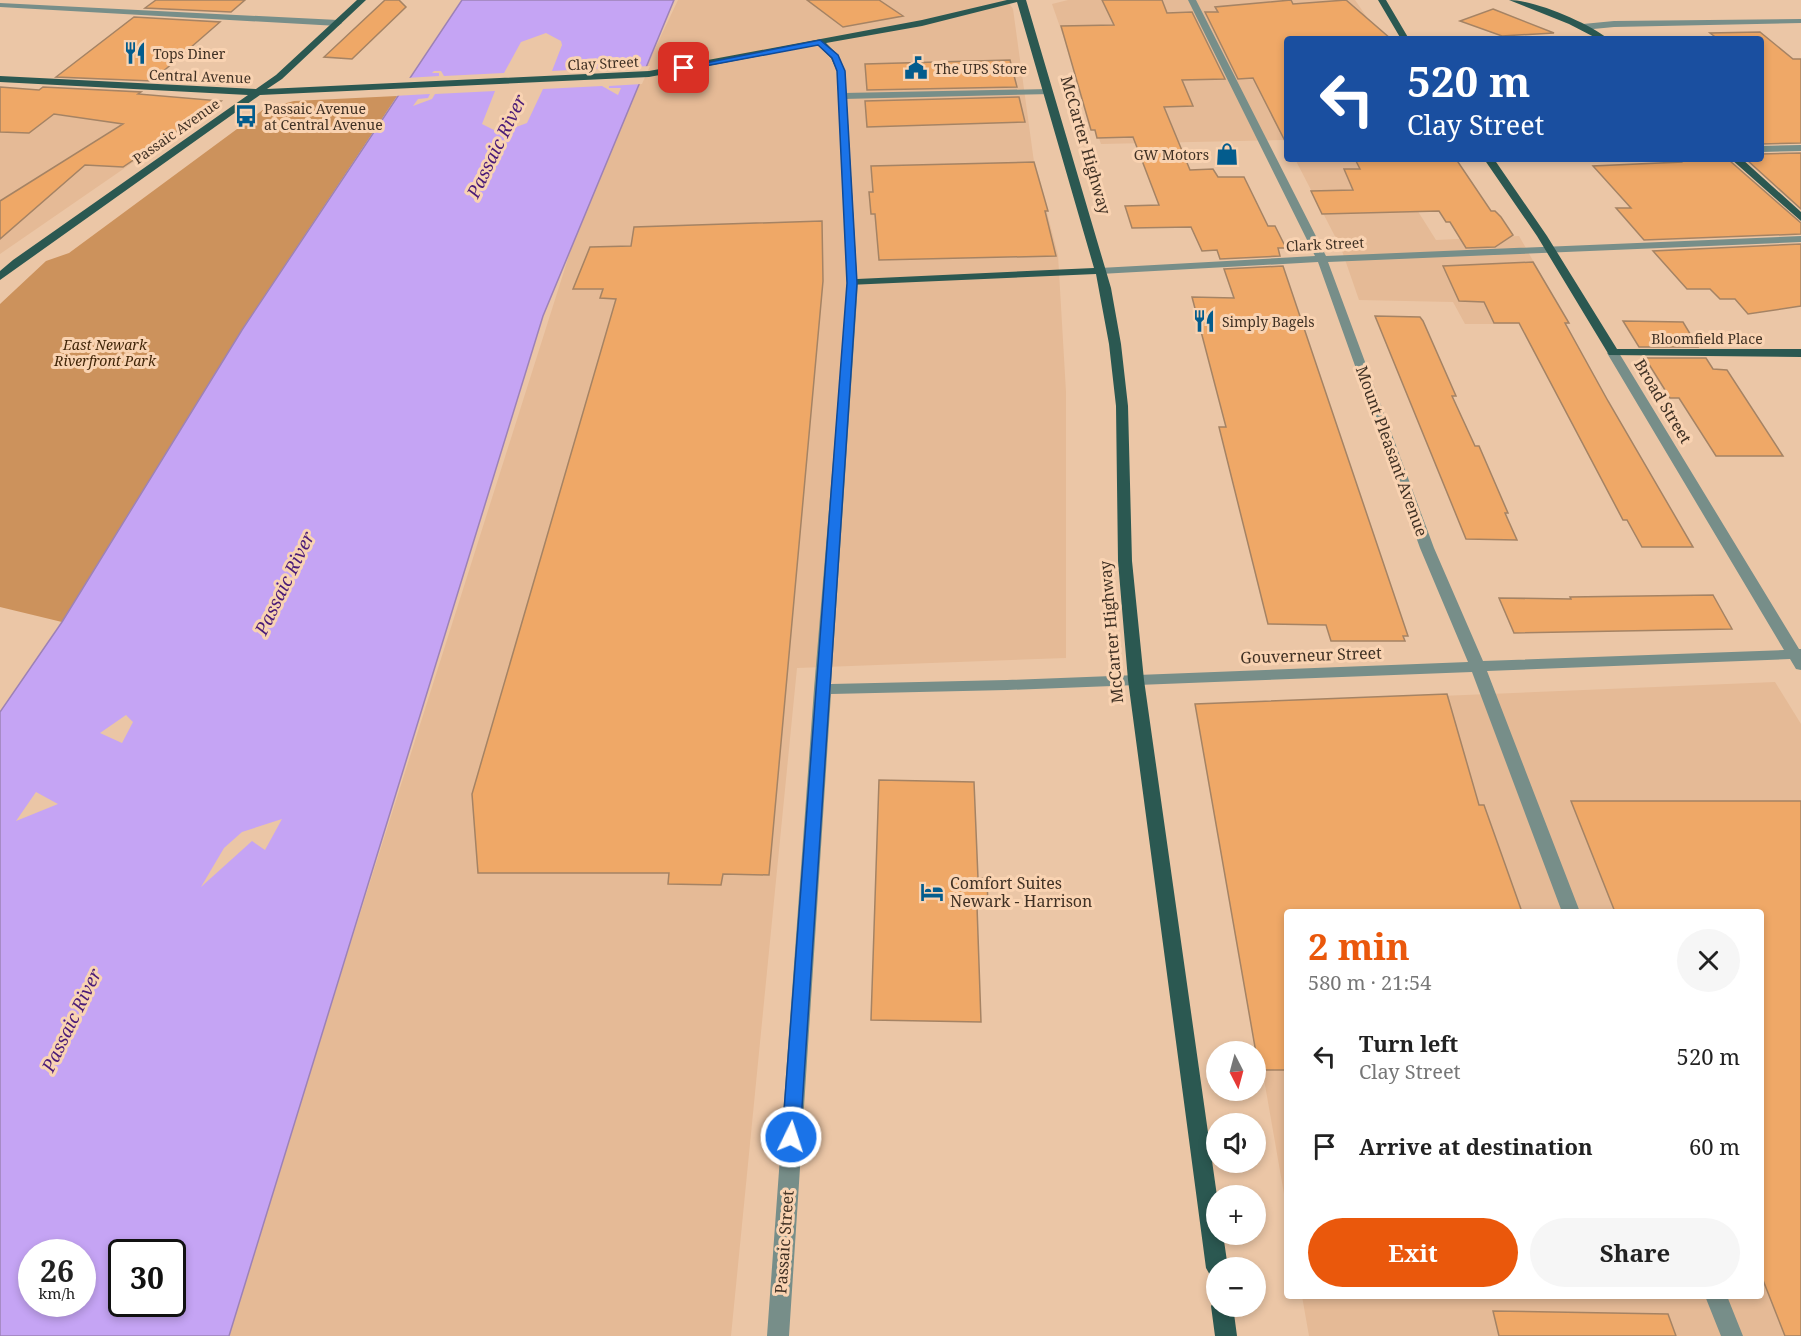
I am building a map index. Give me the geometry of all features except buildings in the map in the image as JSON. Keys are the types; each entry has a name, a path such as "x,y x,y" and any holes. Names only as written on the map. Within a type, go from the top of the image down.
{"main road":[{"name":"Passaic Avenue","path":"0,277 35,249 288,69 362,0"},
{"name":"Clay Street","path":"400,86 649,74 947,18 1017,0"},
{"name":"McCarter Highway","path":"1022,0 1100,271 1112,323 1122,406 1125,561 1136,680 1215,1257"},
{"path":"1382,0 1403,36"},
{"path":"1513,0 1583,27 1599,36"},
{"name":"Passaic Street","path":"820,42 838,62 841,71 852,283"},
{"name":"Central Avenue","path":"0,79 259,91 400,86"},
{"name":"Broad Street","path":"1492,162 1550,249 1613,353"},
{"path":"1739,162 1801,218"},
{"name":"Clark Street","path":"852,283 1100,271"},
{"name":"Bloomfield Place","path":"1613,353 1801,353"},
{"path":"1223,1317 1226,1336"}],"street":[{"name":"Mount Pleasant Avenue","path":"1192,0 1322,259 1427,548 1478,667 1570,909"},
{"path":"0,5 338,23"},
{"path":"1788,21 1801,32"},
{"path":"1583,27 1614,24 1801,21"},
{"path":"843,96 1049,92"},
{"path":"1764,149 1801,148"},
{"name":"Clark Street","path":"1100,271 1322,259 1801,239"},
{"name":"Passaic Street","path":"778,1336 852,283"},
{"name":"Broad Street","path":"1613,353 1799,658"},
{"name":"Gouverneur Street","path":"822,689 1799,658"},
{"path":"1717,1299 1732,1336"}],"shaded area":[{"path":"678,0 1007,0 1013,9 1034,162 1058,255 1066,392 1066,658 797,668 731,1336 226,1336 579,224 642,76"},
{"path":"1068,0 1355,0 1380,36 1284,36 1284,140 1101,144 1052,4"},
{"path":"0,88 222,101 0,254"},
{"path":"1297,162 1387,162 1436,240 1519,236 1569,324 1465,324 1453,302 1359,300 1341,248"},
{"path":"1775,682 1801,724 1801,1336 1309,1336 1303,1299 1764,1299 1764,909 1284,909 1284,1194 1266,1090 1266,1041 1257,1041 1199,706"}],"green space":[{"name":"East Newark Riverfront Park","path":"397,96 242,330 62,622 0,607 0,304 46,261 69,253 264,109 294,101"}],"water":[{"name":"Passaic River","path":"462,0 674,0 543,316 229,1336 0,1336 0,712 62,622 242,330"}],"pier":[{"path":"546,33 561,41 562,45 552,71 607,68 620,59 622,64 613,65 613,68 650,66 642,84 609,86 609,88 621,88 618,95 602,86 543,89 527,123 500,133 482,124 495,91 435,94 432,99 413,106 418,99 428,98 430,94 393,96 406,78 439,76 439,73 432,73 434,71 441,71 444,76 504,73 521,42"},
{"path":"126,715 133,722 122,743 100,733"},
{"path":"36,792 58,804 16,821"},
{"path":"282,819 265,850 252,841 201,887 224,848 242,832"}],"place":[{"name":"Tops Diner","path":"135,53"},
{"name":"The UPS Store","path":"916,68"},
{"name":"Passaic Avenue at Central Avenue","path":"246,116"},
{"name":"GW Motors","path":"1227,154"},
{"name":"Simply Bagels","path":"1204,321"},
{"name":"Comfort Suites Newark - Harrison","path":"932,892"}],"route":[{"path":"684,68 820,42 835,57 841,71 852,283 791,1137"}]}
